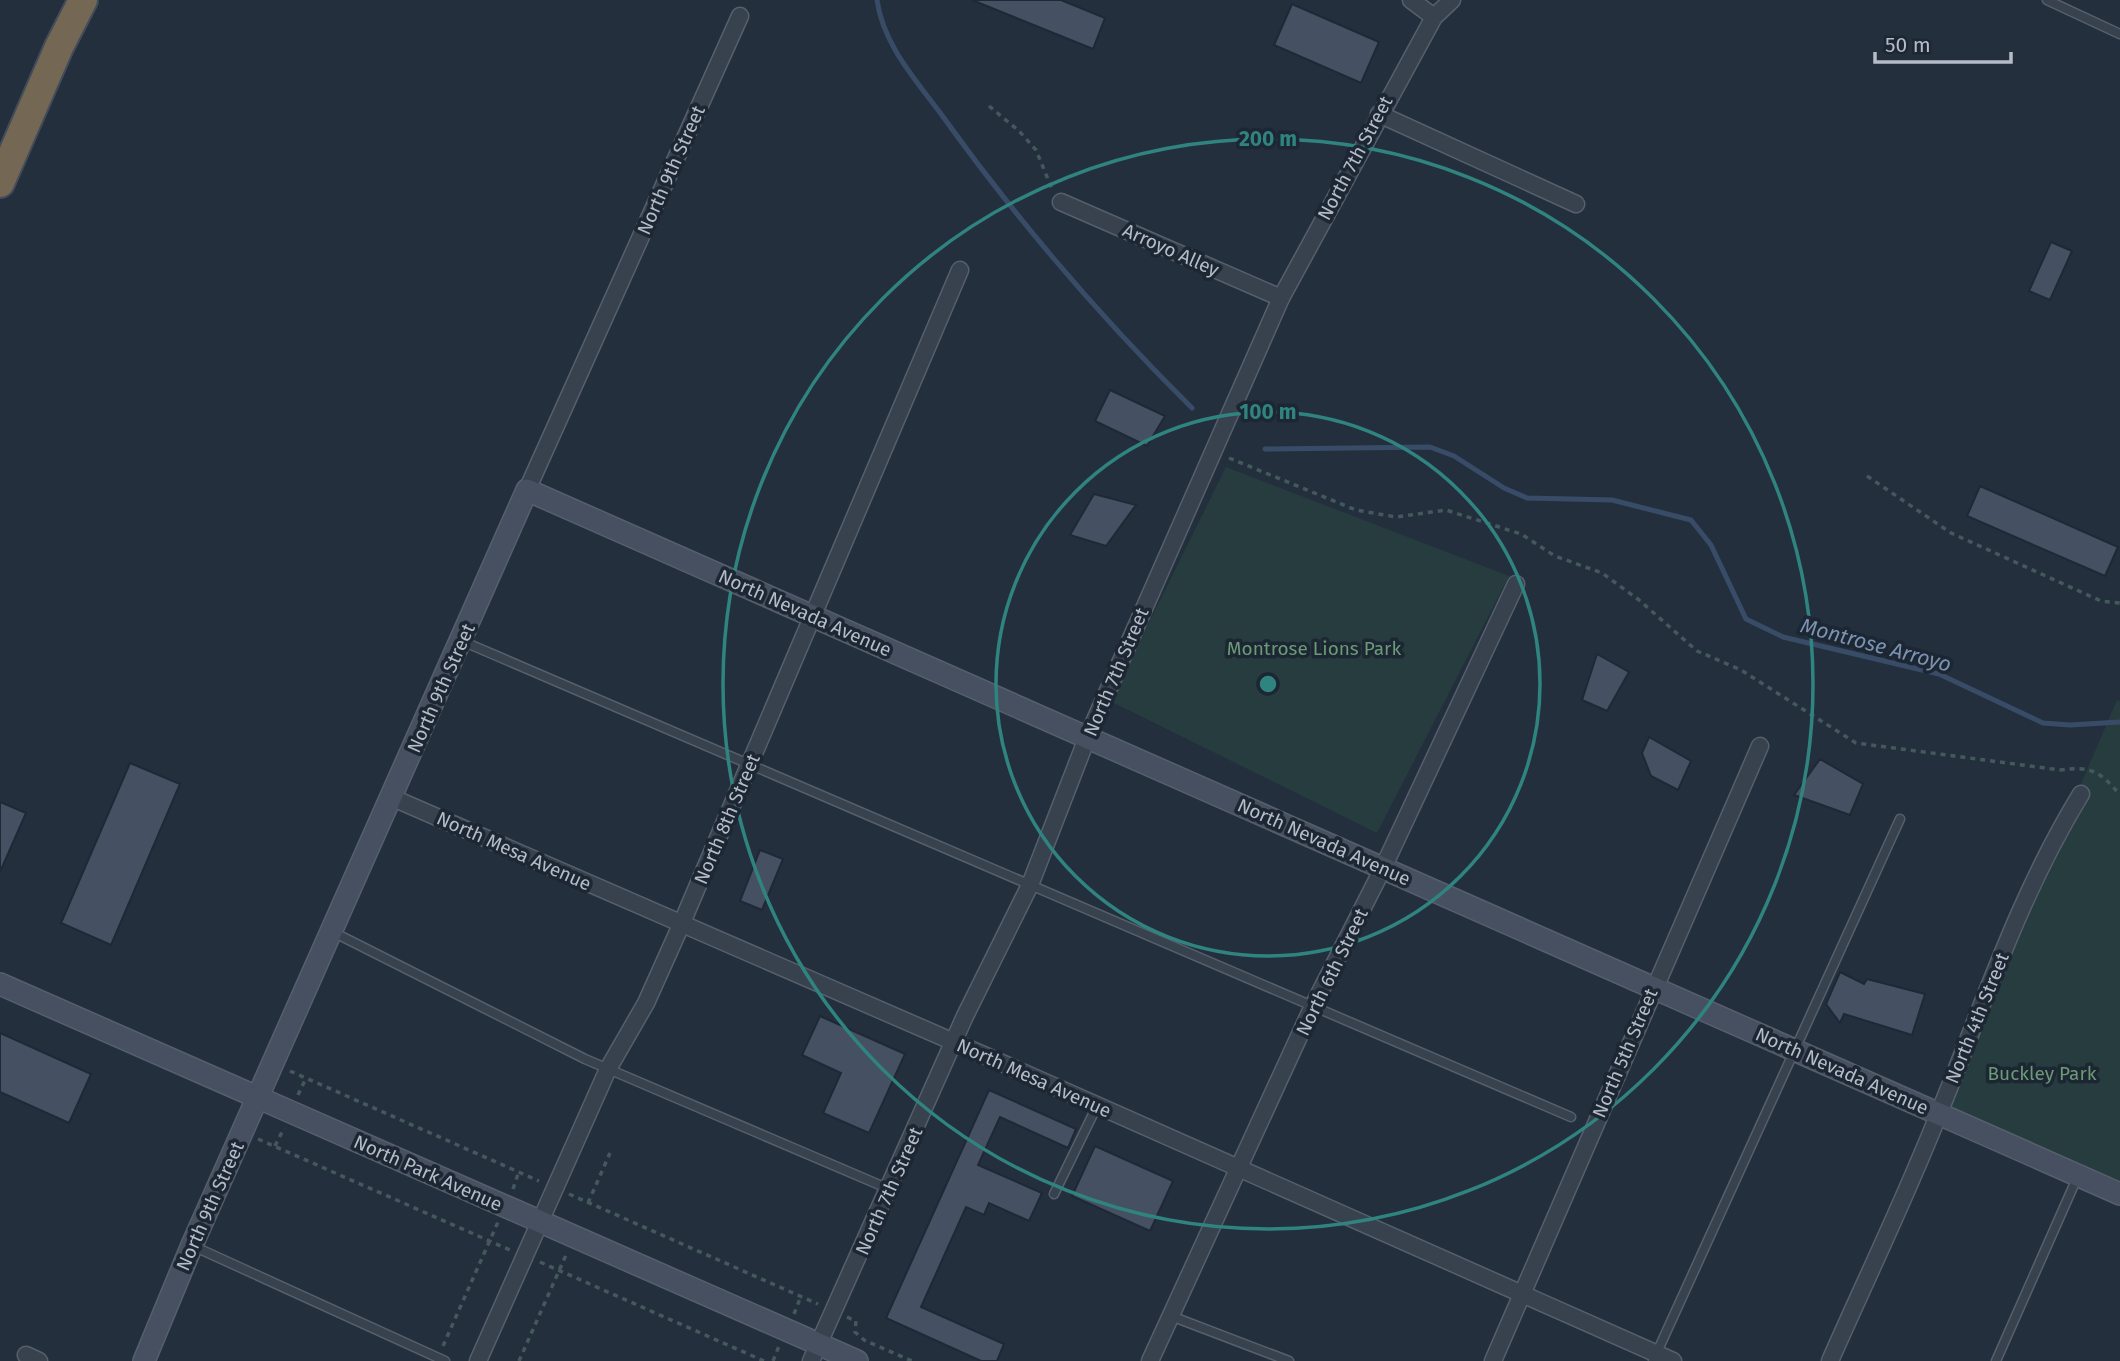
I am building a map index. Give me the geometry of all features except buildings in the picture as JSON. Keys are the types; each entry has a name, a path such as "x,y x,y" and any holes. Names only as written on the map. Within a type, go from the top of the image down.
{"highway":[{"path":"0,183 59,47 83,0"}],"street":[{"path":"1410,0 1434,17"},
{"name":"North 7th Street","path":"815,1352 836,1312 954,1043 1030,885 1087,738 1281,298 1434,17 1452,0"},
{"name":"North 9th Street","path":"144,1361 192,1245 331,931 393,798 527,490 740,16"},
{"path":"1379,114 1576,204"},
{"name":"Arroyo Alley","path":"1061,202 1281,298"},
{"name":"North 8th Street","path":"478,1361 608,1069 646,1003 681,925 960,270"},
{"name":"North Nevada Avenue","path":"527,490 2120,1194"},
{"name":"North 6th Street","path":"1150,1361 1313,1006 1383,869 1516,584"},
{"name":"North 5th Street","path":"1493,1361 1760,746"},
{"name":"North 4th Street","path":"1830,1361 1939,1114 1973,1022 2056,835 2081,794"},
{"name":"North Mesa Avenue","path":"393,798 1097,1106 1521,1294 1655,1357 1673,1361"},
{"name":"North Park Avenue","path":"0,984 539,1222 815,1352 857,1361"}],"lane":[{"path":"2048,0 2120,34"},
{"path":"462,641 1571,1116"},
{"path":"1655,1357 1900,819"},
{"path":"331,931 608,1069 890,1189"},
{"path":"1054,1194 1097,1106"},
{"path":"1996,1361 2078,1175"},
{"path":"192,1245 441,1359"},
{"path":"1171,1316 1289,1361"}],"path":[{"path":"989,106 1019,131 1035,149 1061,202"},
{"path":"1213,452 1356,510 1396,517 1446,510 1521,534 1555,556 1602,573 1639,600 1697,651 1741,670 1856,743 2060,770 2085,766 2109,782 2120,795"},
{"path":"1867,476 1951,533 2101,601 2120,603"},
{"path":"274,1063 856,1321 855,1332 863,1340 912,1361"},
{"path":"243,1132 764,1361"},
{"path":"589,1203 610,1153"},
{"path":"441,1359 489,1240"},
{"path":"519,1361 558,1271"}],"green space":[{"name":"Montrose Lions Park","path":"1226,467 1509,576 1377,833 1110,701"},
{"name":"Buckley Park","path":"2117,700 2120,701 2120,1194 1939,1114"}],"waterway":[{"path":"877,0 880,16 893,46 999,192 1092,303 1192,408"},
{"name":"Montrose Arroyo","path":"1265,449 1430,447 1454,456 1504,488 1527,498 1612,500 1691,520 1711,545 1746,619 1783,637 1939,674 2043,723 2070,725 2120,722"}]}
